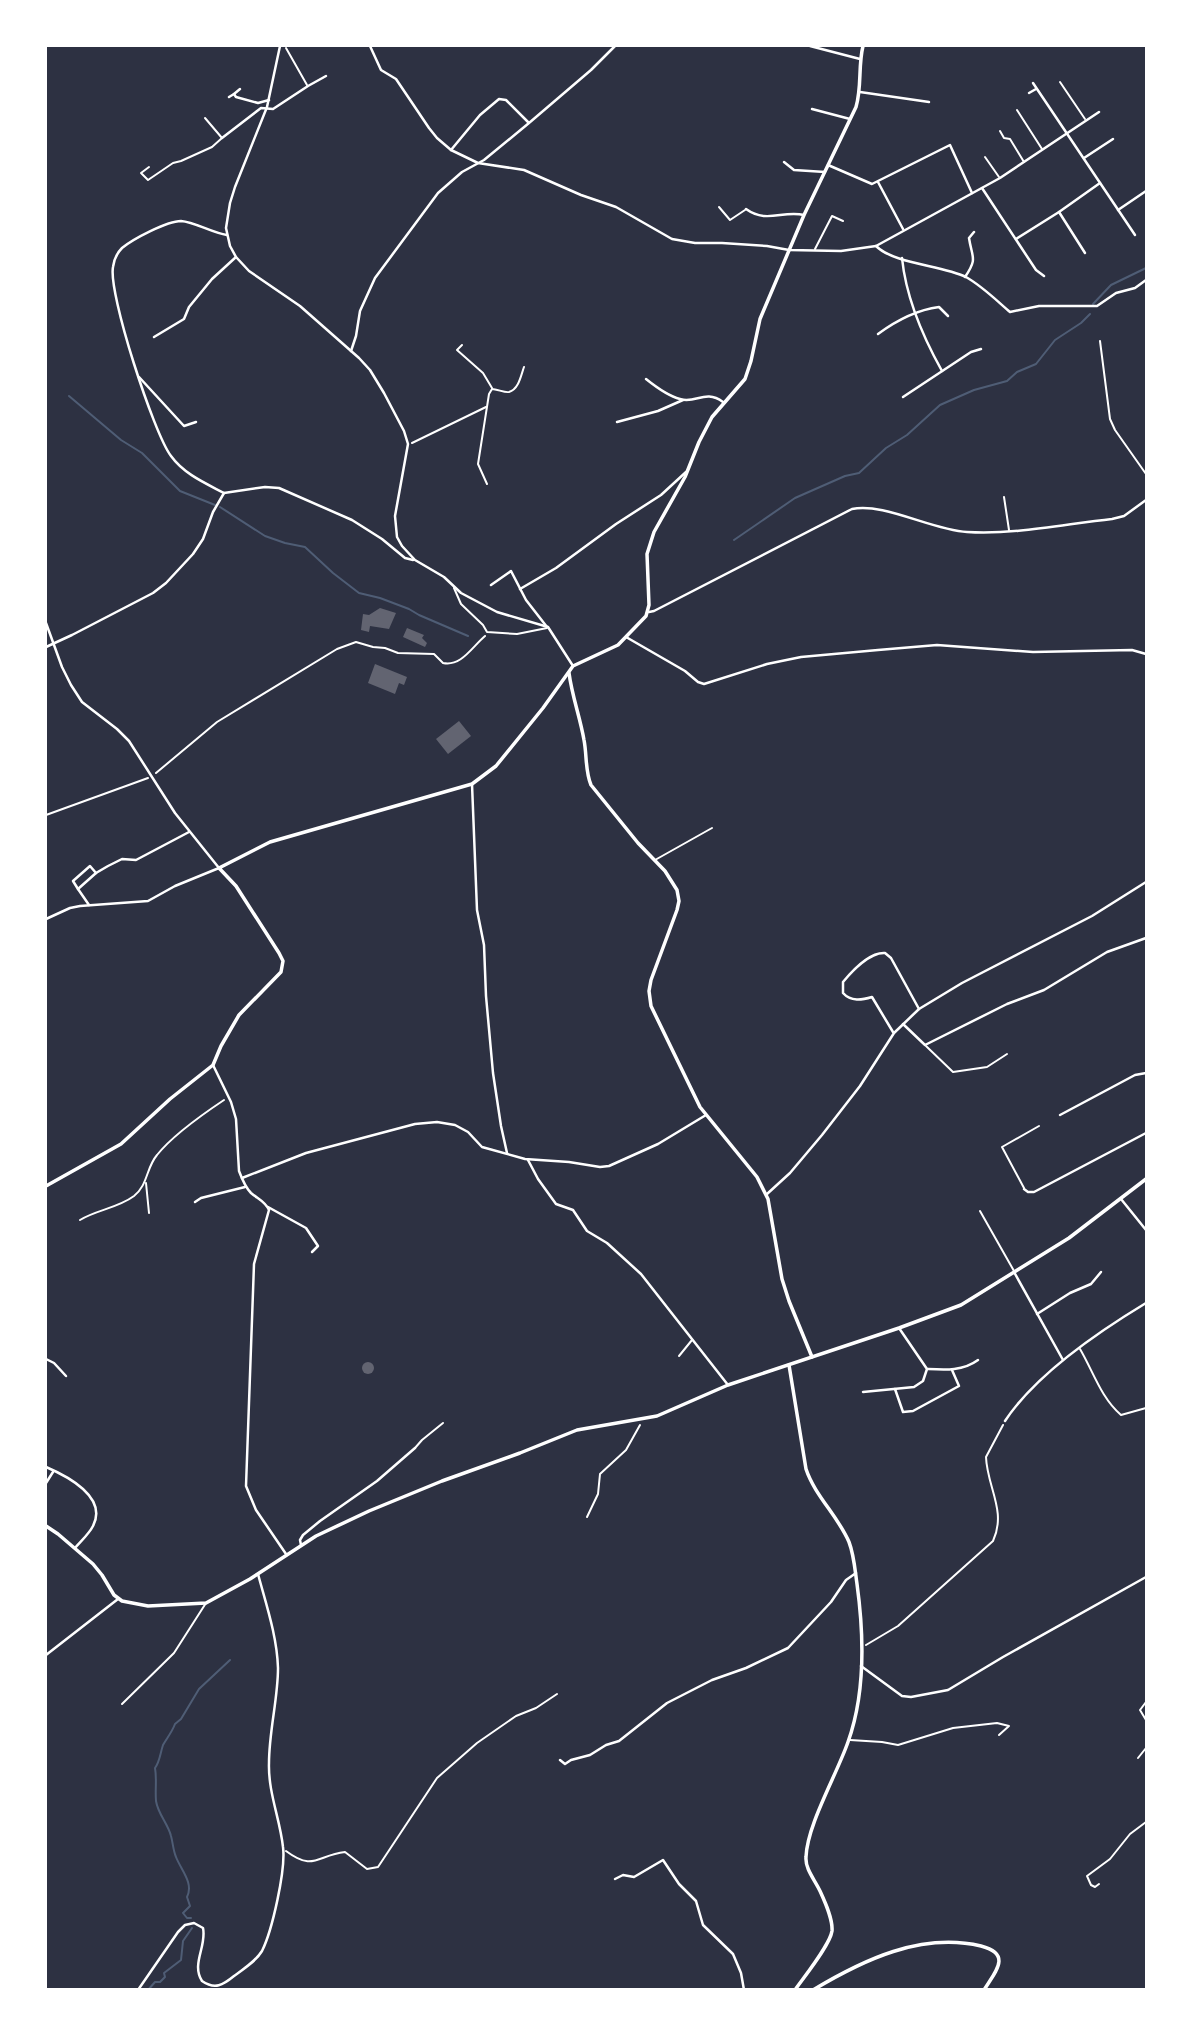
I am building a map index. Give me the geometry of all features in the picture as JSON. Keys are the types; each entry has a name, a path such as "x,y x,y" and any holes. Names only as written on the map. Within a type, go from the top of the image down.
{"street":[{"path":"280,46 267,107 234,187 227,219 227,235 236,257 256,276 300,306 351,351 370,370 398,418 408,444 395,526 402,546 415,560 497,612 548,627"},
{"path":"370,46 381,71 396,79 429,128 451,150 478,163 524,170 580,195 616,207 656,232 678,241 695,243 759,245 789,250 853,251 876,246 1025,163 1099,112"},
{"path":"351,351 355,344 360,311 382,267 446,184 529,123 615,46"},
{"path":"810,46 860,59"},
{"path":"46,919 70,908 148,901 270,842 472,784 496,766 573,666 614,647 644,620 649,612 648,549 656,526 688,470 705,429 723,402 745,379 760,319 860,92 860,59 863,46"},
{"path":"222,138 261,108 273,109 326,76"},
{"path":"1033,83 1135,234"},
{"path":"229,97 240,89"},
{"path":"1029,93 1036,89"},
{"path":"860,92 929,102"},
{"path":"234,94 236,97 258,103 269,100"},
{"path":"451,150 480,115 499,99 506,100 529,123"},
{"path":"811,109 850,119"},
{"path":"1084,158 1113,139"},
{"path":"828,165 872,184 950,145 972,193"},
{"path":"784,162 794,170 825,172"},
{"path":"878,182 903,230"},
{"path":"1016,239 1100,183"},
{"path":"982,188 1036,270 1044,276"},
{"path":"1118,210 1146,191"},
{"path":"746,209 761,217 793,213 804,215"},
{"path":"1059,212 1085,253"},
{"path":"227,235 181,221 140,236 121,249 116,257 112,274 121,318 139,377 170,456 192,476 223,493 265,486 279,488 358,523 405,558 415,560"},
{"path":"965,277 974,263 974,252 969,238 974,232"},
{"path":"876,246 883,252 965,277 1010,312 1039,306 1097,306 1116,293 1135,288 1146,280"},
{"path":"155,337 184,319 189,307 212,279 236,257"},
{"path":"902,258 904,276 915,313 943,371"},
{"path":"878,334 896,321 915,313 939,307 947,316"},
{"path":"903,397 971,352 981,349"},
{"path":"139,377 184,426 196,422"},
{"path":"646,379 682,400"},
{"path":"617,422 658,411 682,400 709,396 723,402"},
{"path":"520,590 661,495 688,470"},
{"path":"46,647 153,593 166,583 203,539 223,493"},
{"path":"649,612 852,509 869,508 966,532 1010,531 1112,519 1124,516 1146,499"},
{"path":"491,584 511,571 526,600 548,627 573,666"},
{"path":"46,623 52,645 82,702 129,741 189,832 236,886 279,953 283,965 278,976 239,1015 214,1063 121,1144 46,1186"},
{"path":"626,637 704,684 768,664 801,657 937,645 1033,652 1121,650 1146,654"},
{"path":"569,671 591,785 676,886 679,901 649,990 653,1012 706,1115 757,1177 766,1194 782,1279 811,1357"},
{"path":"472,784 477,910 484,946 493,1073 508,1154"},
{"path":"78,889 96,873 122,859 136,860 189,832"},
{"path":"89,905 73,881 90,866 96,873"},
{"path":"766,1194 790,1173 822,1135 860,1086 894,1033 919,1009 962,983 1091,916 1146,883"},
{"path":"903,1024 925,1045 1007,1004 1044,990 1116,947 1146,938"},
{"path":"894,1033 873,998 849,998 843,993 843,982 848,976 877,954 885,953 891,958 919,1009"},
{"path":"214,1063 236,1119 239,1171 246,1187 268,1208 306,1228 318,1246 313,1252"},
{"path":"1059,1115 1135,1075 1146,1073"},
{"path":"242,1178 306,1153 425,1122 447,1123 461,1128 482,1147 528,1160 609,1166 663,1142 706,1115"},
{"path":"1024,1189 1034,1192 1146,1133"},
{"path":"528,1160 556,1204 573,1210 586,1231 607,1244 641,1274 728,1384"},
{"path":"46,1526 100,1572 118,1599 148,1606 206,1603 258,1574 285,1554 325,1531 442,1480 580,1429 642,1420 673,1411 728,1384 961,1305 1069,1238 1146,1179"},
{"path":"195,1202 201,1198 246,1187"},
{"path":"1121,1199 1146,1230"},
{"path":"268,1208 254,1264 246,1486 256,1510 285,1554"},
{"path":"1014,1272 1063,1360"},
{"path":"1037,1314 1070,1293 1091,1284 1101,1272"},
{"path":"1005,1422 1063,1360 1146,1303"},
{"path":"899,1328 927,1369"},
{"path":"46,1359 54,1363 66,1376"},
{"path":"927,1369 952,1370 978,1360"},
{"path":"789,1364 806,1469 816,1490 848,1539 856,1573 862,1625 859,1694 849,1740 815,1821 806,1856 808,1868 830,1916 832,1933 795,1990"},
{"path":"863,1392 919,1385 927,1369"},
{"path":"895,1389 903,1412 913,1411 959,1386 952,1370"},
{"path":"301,1545 302,1536 415,1448"},
{"path":"46,1467 85,1491 96,1508 94,1525 75,1548"},
{"path":"46,1483 54,1471"},
{"path":"560,1760 565,1764 619,1741 667,1703 788,1647 831,1602 846,1580 856,1573"},
{"path":"138,1990 178,1932 188,1924 198,1924 204,1930 197,1972 200,1979 213,1986 224,1984 257,1957 264,1945 281,1885 284,1849 269,1767 278,1675 276,1650 258,1574"},
{"path":"862,1666 902,1696 911,1697 948,1690 1146,1577"},
{"path":"46,1655 118,1599"},
{"path":"615,1879 622,1875 634,1877 663,1860 679,1884 695,1899 703,1925 733,1954 740,1969 744,1990"},
{"path":"813,1990 848,1969 882,1955 944,1941 980,1946 997,1953 999,1965 984,1990"}],"lane":[{"path":"286,48 308,86"},
{"path":"1060,82 1086,121"},
{"path":"1017,110 1043,150"},
{"path":"149,167 141,173 148,180 173,163 212,146 222,138 205,118"},
{"path":"1000,131 1004,138 1010,139 1025,163"},
{"path":"985,157 1000,178"},
{"path":"719,207 730,220 746,209"},
{"path":"815,250 832,216 843,221"},
{"path":"1100,341 1110,419 1146,474"},
{"path":"1004,497 1010,531"},
{"path":"454,587 461,604 487,632 527,633 548,627"},
{"path":"655,860 712,828"},
{"path":"925,1045 953,1072 987,1067 1007,1054"},
{"path":"1024,1189 1002,1147 1039,1126"},
{"path":"980,1210 1014,1272"},
{"path":"679,1356 693,1340"},
{"path":"1079,1348 1106,1398 1121,1415 1146,1408"},
{"path":"415,1448 443,1423"},
{"path":"122,1704 174,1653 206,1603"},
{"path":"1146,1702 1140,1710 1146,1720"},
{"path":"849,1740 898,1745 953,1728 997,1723 1009,1726 999,1735"},
{"path":"1138,1758 1146,1748"}],"path":[{"path":"462,345 457,350 483,373 492,389 505,392 511,390 520,379 524,367"},
{"path":"487,484 478,464 487,416 486,407 492,389"},
{"path":"408,444 486,407"},
{"path":"46,815 142,782 218,722 337,649 356,642 398,653 434,654 443,663 452,664 461,660 487,632"},
{"path":"149,1213 146,1182 150,1166 159,1152 195,1119 229,1097"},
{"path":"80,1220 126,1201 146,1182"},
{"path":"587,1517 598,1494 601,1472 625,1451 642,1420"},
{"path":"862,1646 898,1626 993,1541 999,1515 985,1457 1005,1422"},
{"path":"284,1849 298,1860 307,1862 345,1852 367,1868 377,1867 432,1785 447,1768 491,1732 557,1694"},
{"path":"1099,1884 1095,1887 1091,1885 1087,1876 1110,1859 1130,1834 1146,1822"}],"building":[{"path":"380,608 396,613 389,629 370,626 369,632 361,630 363,614 369,615"},
{"path":"407,628 424,635 422,638 427,643 425,647 403,637"},
{"path":"375,664 407,677 404,685 399,683 395,694 368,683"},
{"path":"459,721 471,736 448,754 436,739"},
{"path":"368,1362 374,1368 368,1374 362,1368"}],"waterway":[{"path":"1093,304 1111,285 1146,268"},
{"path":"734,540 795,498 845,476 859,473 940,405 974,390 1007,381 1017,372 1036,364 1055,340 1090,314"},
{"path":"69,396 121,440 142,453 180,491 215,505"},
{"path":"220,507 265,536 305,547 359,593 409,609 468,636"},
{"path":"191,1918 187,1918 183,1913 190,1906 187,1897 188,1882 175,1854 170,1832 157,1806 155,1768 163,1745 199,1689 230,1660"},
{"path":"148,1990 155,1982 160,1982 165,1977 164,1973 181,1960 183,1941 192,1928"}]}
